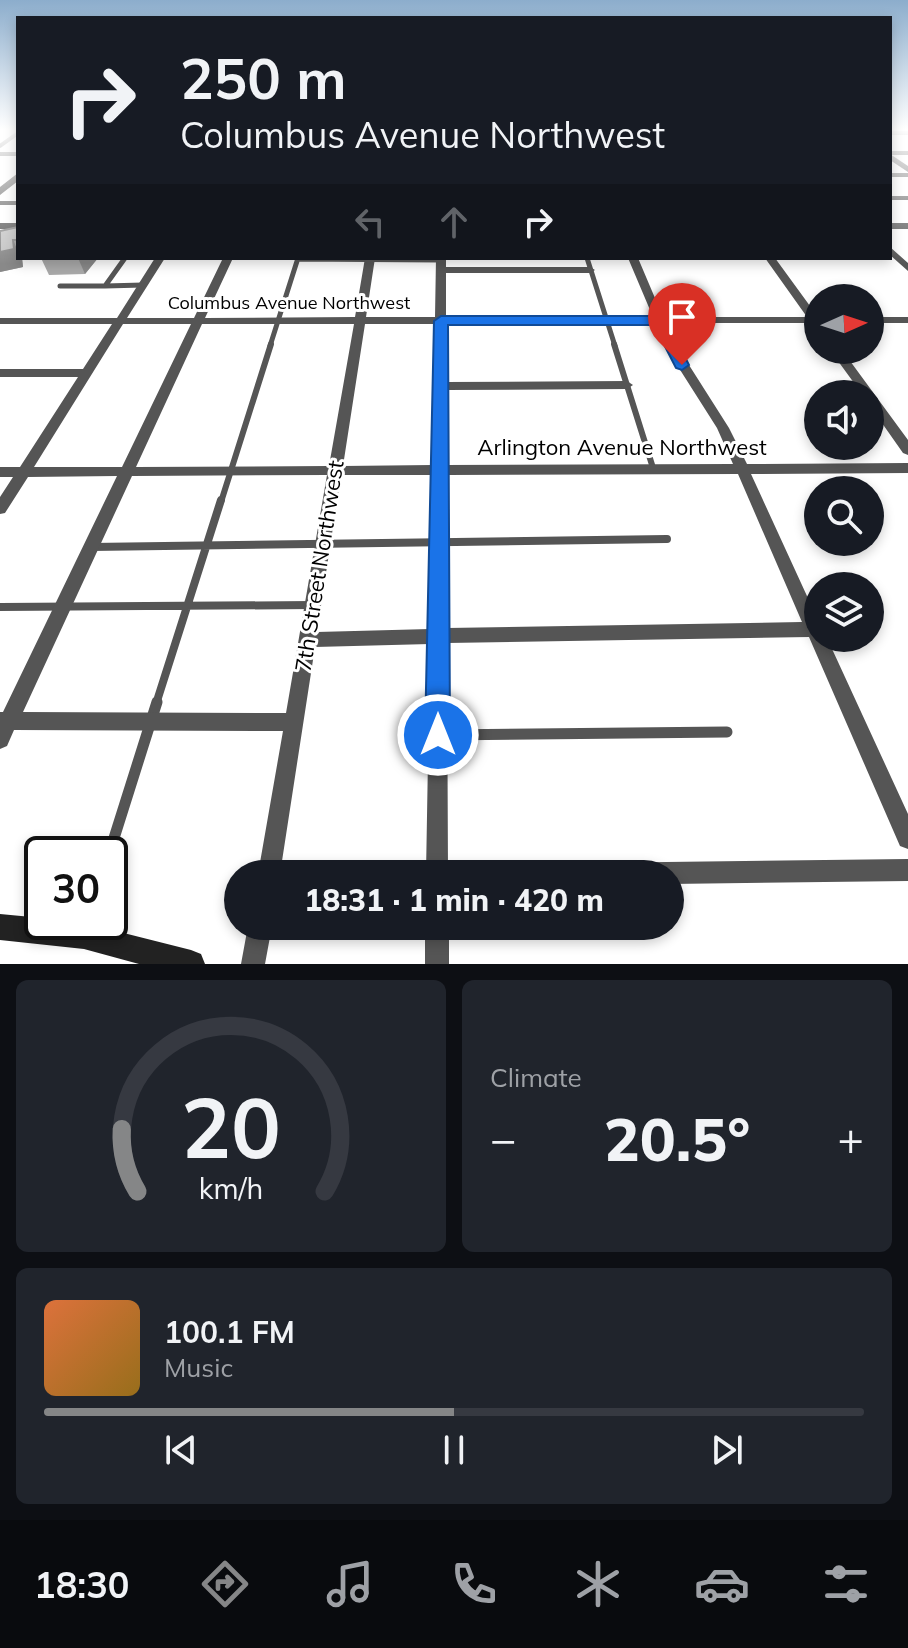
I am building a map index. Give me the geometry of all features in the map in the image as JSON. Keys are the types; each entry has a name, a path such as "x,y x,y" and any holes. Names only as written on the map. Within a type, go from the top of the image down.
{"main road":[{"path":"0,927 24,928"},
{"path":"119,940 191,964"}],"street":[{"path":"0,192 16,178"},
{"path":"892,252 908,268"},
{"path":"0,509 159,260"},
{"path":"227,260 3,727 151,721 294,722"},
{"name":"7th Street Northwest","path":"271,860 369,260"},
{"path":"634,260 669,343 723,428 804,606"},
{"path":"771,260 804,304"},
{"path":"437,860 441,262 590,270"},
{"path":"884,320 908,320"},
{"name":"Columbus Avenue Northwest","path":"0,321 804,322"},
{"path":"0,373 88,373"},
{"path":"441,386 627,385"},
{"path":"884,417 908,450"},
{"name":"Arlington Avenue Northwest","path":"0,472 908,468"},
{"path":"307,640 486,633 804,635"},
{"path":"825,652 908,838"},
{"path":"684,873 908,870"},
{"path":"253,964 257,940"},
{"path":"437,940 437,964"}],"lane":[{"path":"105,286 124,260"},
{"path":"115,836 297,260"},
{"path":"393,260 441,262"},
{"path":"588,260 653,468"},
{"path":"60,286 143,285"},
{"path":"91,547 667,539"},
{"path":"0,607 313,605"},
{"path":"438,735 727,732"}],"building":[{"path":"16,227 14,249 0,252 0,231"}],"route":[{"path":"438,735 441,321 659,320 682,365"}]}
